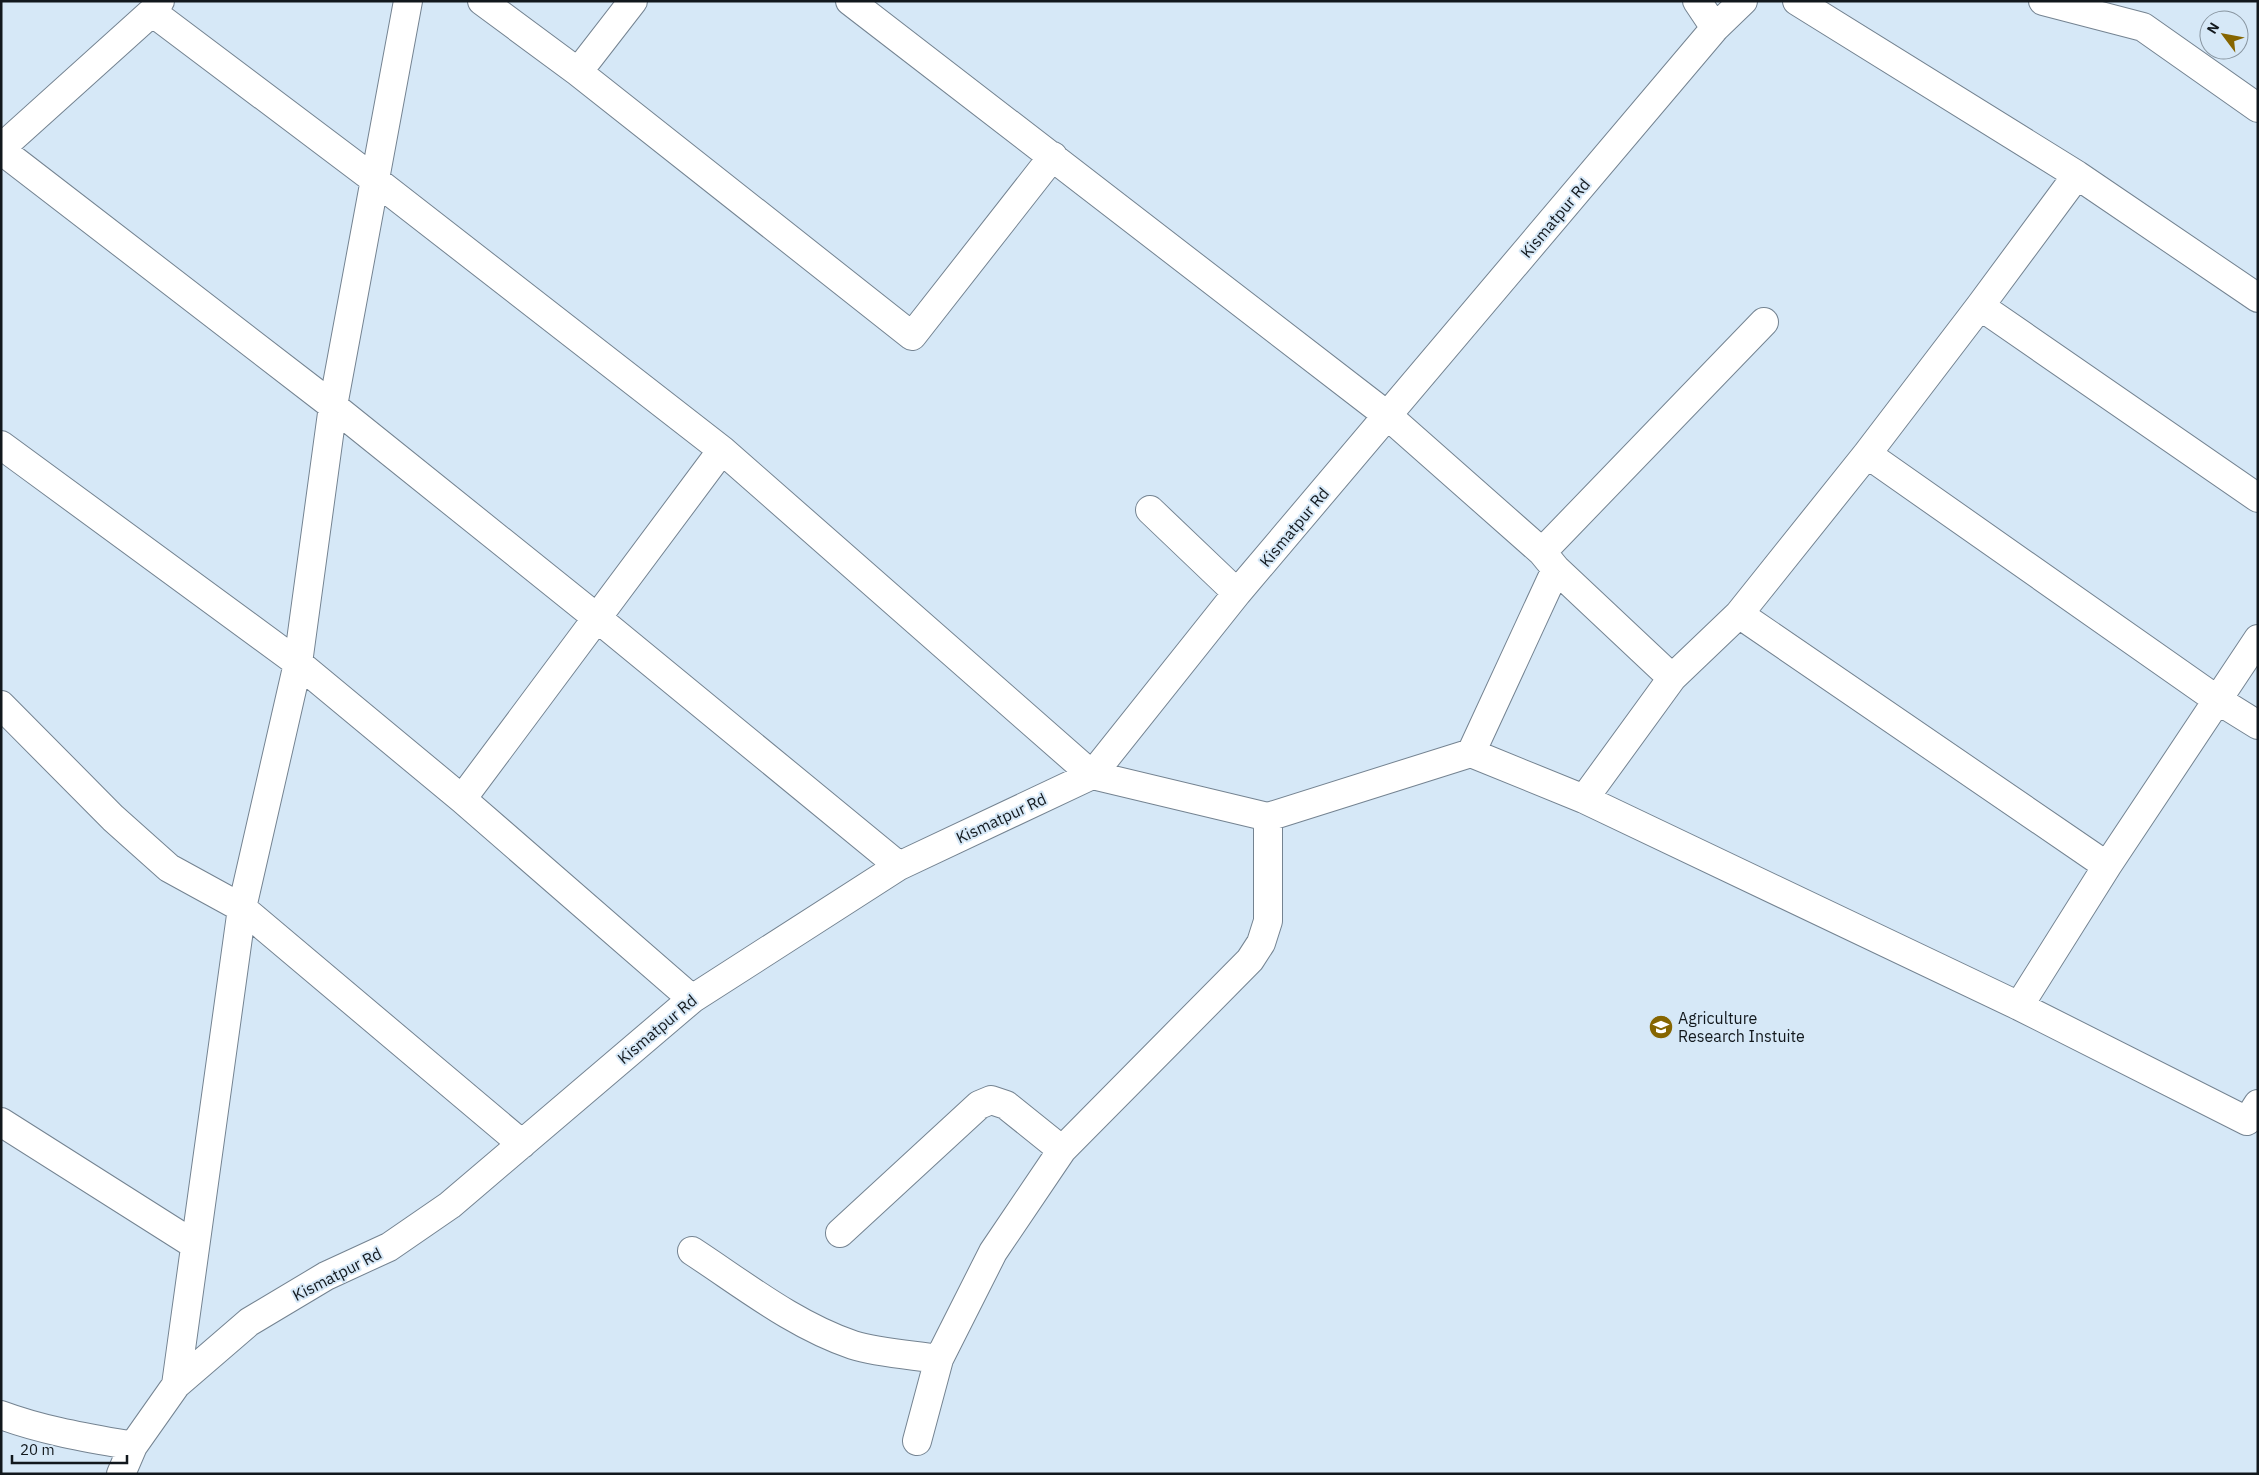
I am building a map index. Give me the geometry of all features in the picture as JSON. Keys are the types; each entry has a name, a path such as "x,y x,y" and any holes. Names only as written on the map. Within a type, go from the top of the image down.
{"street":[{"path":"176,1385 242,908 298,663 333,406 408,1"},
{"path":"482,1 578,72 912,336 1053,156"},
{"path":"578,72 633,1"},
{"path":"850,1 1388,416 1549,561 1672,678"},
{"path":"1697,1 1715,28"},
{"name":"Kismatpur Rd","path":"121,1474 134,1446 176,1385 249,1322 326,1276 389,1247 450,1206 692,999 899,866 1092,775 1238,593 1715,28 1743,1"},
{"path":"1797,1 2076,175 2258,298"},
{"path":"2043,1 2143,27 2258,108"},
{"path":"899,866 598,618 333,406 1,149 156,7 722,450 1092,775 1268,817 1471,753 1584,799 2254,1118"},
{"path":"1584,799 1672,678 1739,614 1867,454 1980,306 2076,175"},
{"path":"1980,306 2258,498"},
{"path":"1471,753 1549,561 1764,322"},
{"path":"1,445 298,663 462,799 692,999"},
{"path":"462,799 722,450"},
{"path":"1867,454 2216,699 2258,725"},
{"path":"1150,510 1238,593"},
{"path":"1739,614 2107,866"},
{"path":"2019,1006 2107,866 2216,699 2258,639"},
{"path":"1,705 113,818 169,868 242,908 522,1144"},
{"path":"917,1441 940,1359 994,1252 1062,1150 1250,960 1261,944 1268,921 1268,817"},
{"path":"840,1233 979,1105 991,1100 1006,1105 1062,1150"},
{"path":"1,1122 195,1245"},
{"path":"692,1251 790,1317 822,1332 855,1345 940,1359"},
{"path":"1,1415 22,1423 60,1432 134,1446"}],"place":[{"name":"Agriculture Research Instuite","path":"1661,1027"}]}
